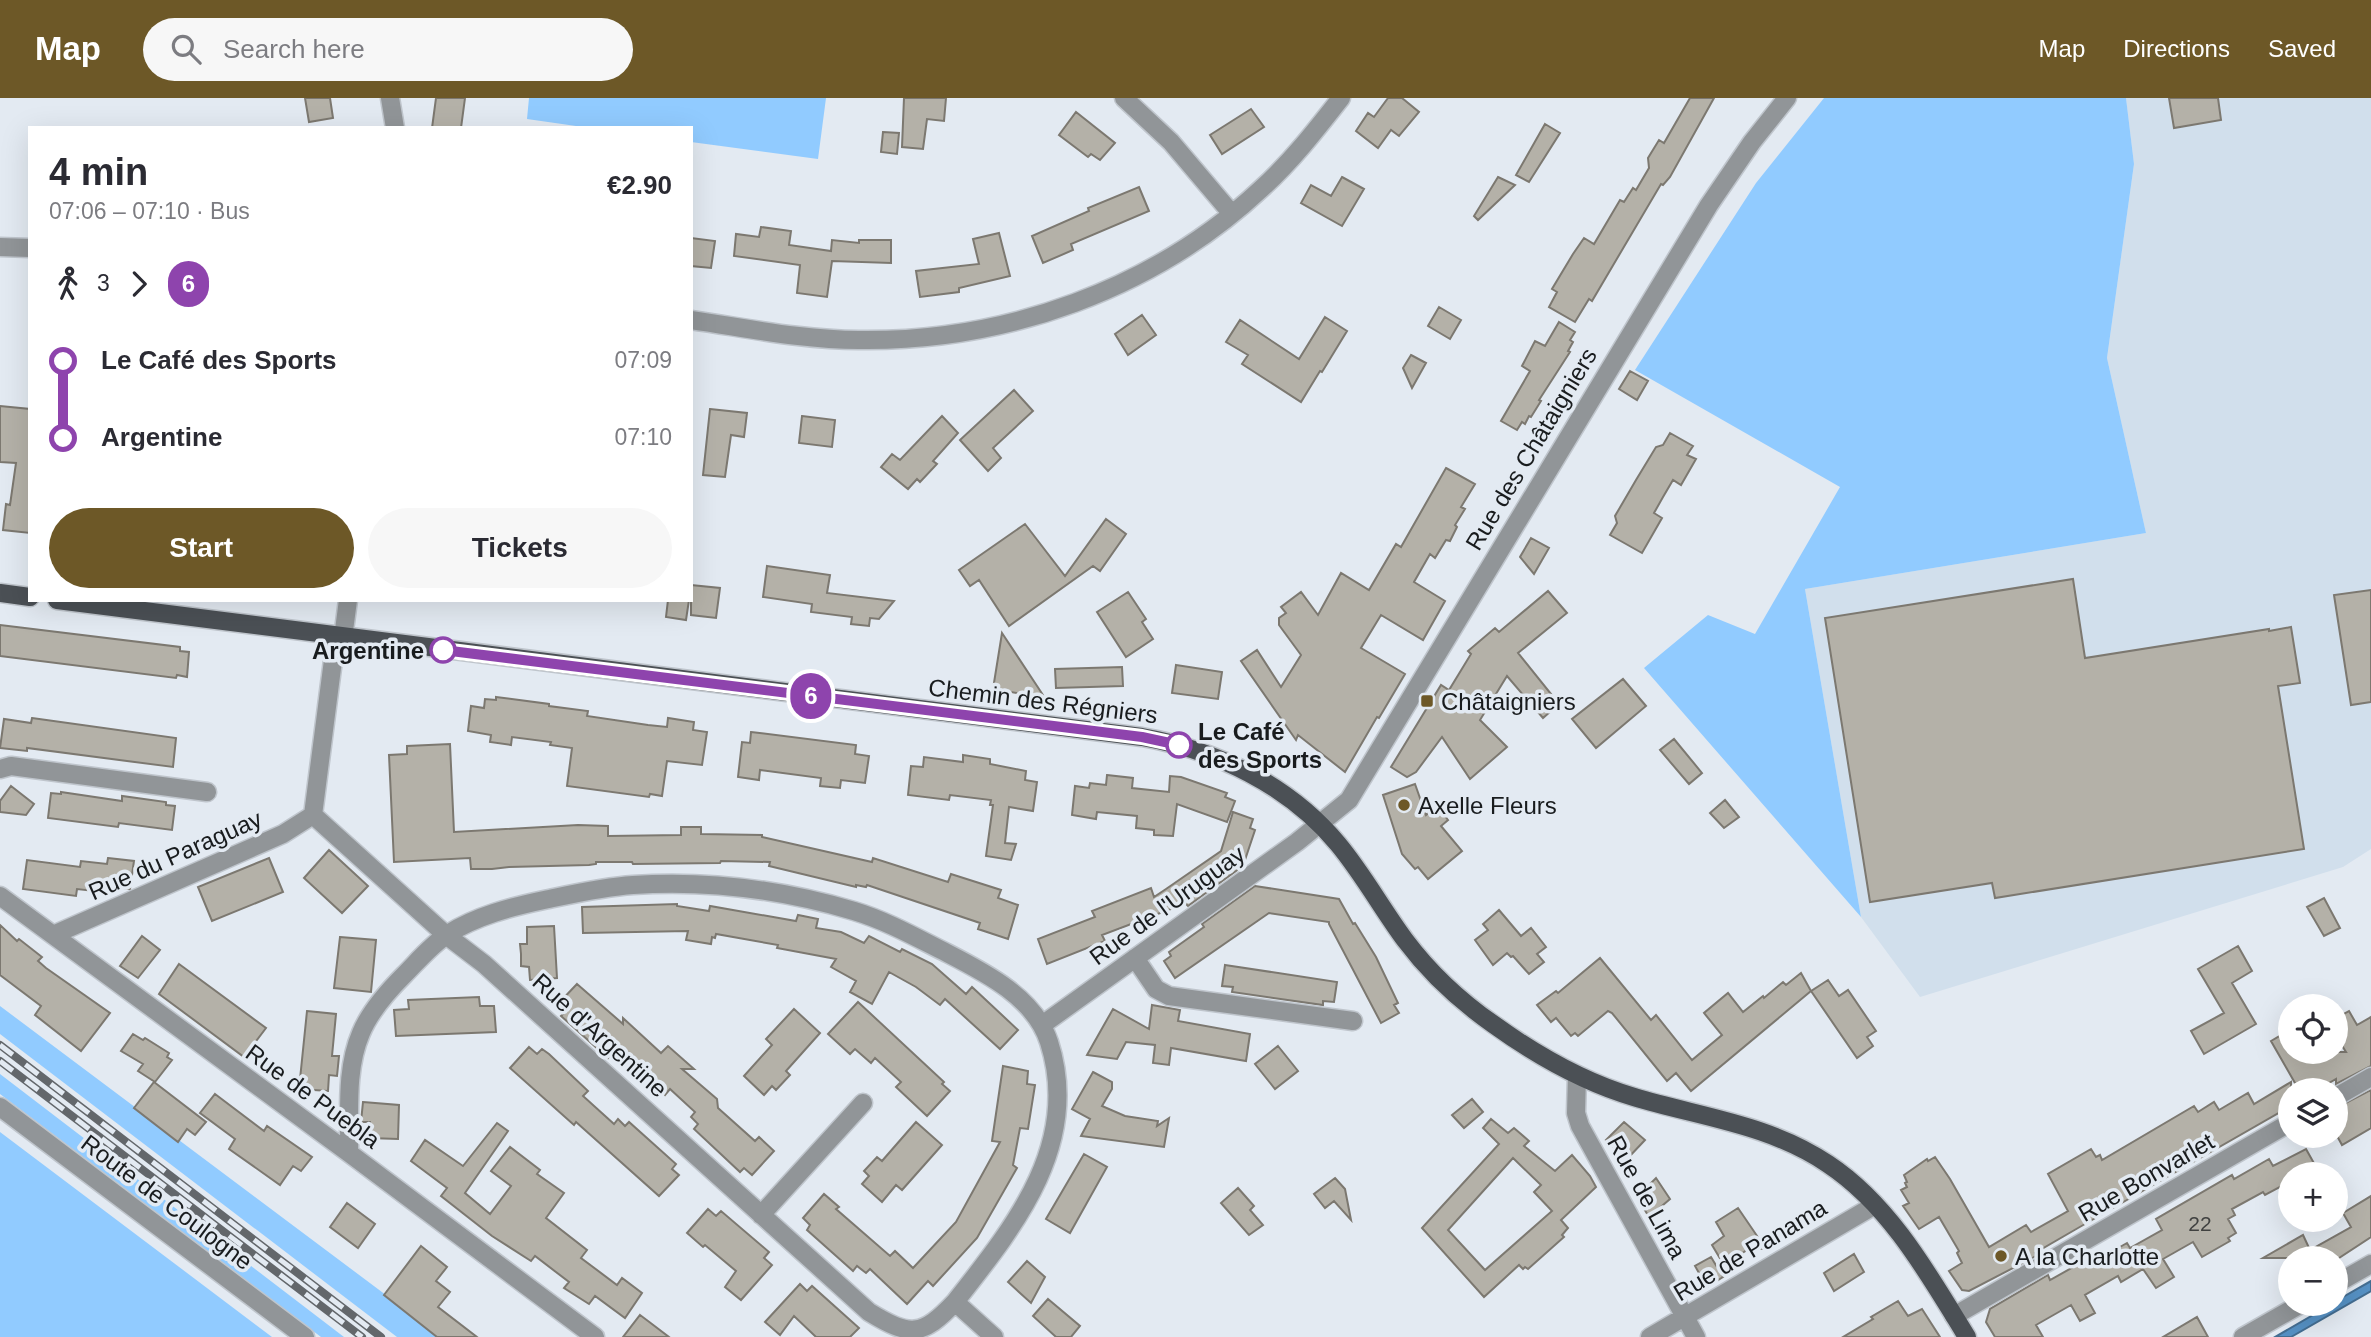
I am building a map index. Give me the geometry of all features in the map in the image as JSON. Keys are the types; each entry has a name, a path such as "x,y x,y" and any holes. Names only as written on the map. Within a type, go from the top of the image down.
{"main road":[{"path":"0,593 28,597"},
{"name":"Chemin des Régniers","path":"72,602 1164,741 1201,751 1246,771 1279,792 1320,825 1350,858 1416,953 1445,985 1491,1024 1532,1051 1609,1090 1765,1132 1827,1163 1858,1187 1909,1248 1967,1337"}],"street":[{"path":"390,98 395,126"},
{"path":"1124,98 1171,142 1232,214"},
{"path":"693,320 859,340 930,337 1007,323 1074,304 1145,272 1193,243 1232,214 1287,163 1341,98"},
{"name":"Rue des Châtaigniers","path":"1320,825 1343,807 1354,793 1709,205 1752,142 1787,98"},
{"path":"0,247 28,248"},
{"path":"313,815 348,602"},
{"path":"0,769 11,766 207,792"},
{"name":"Rue du Paraguay","path":"53,935 284,834 313,815"},
{"name":"Rue d'Argentine","path":"313,815 446,935 484,964 857,1303 900,1330 922,1331 933,1325 955,1302 1009,1233 1031,1196 1050,1149 1058,1108 1054,1058 1042,1025"},
{"name":"Rue de l'Uruguay","path":"1042,1025 1320,825"},
{"path":"349,1153 351,1071 357,1042 362,1030 389,992 446,935 479,919 514,907 602,889 675,884 755,890 839,907 873,917 969,965 1002,985 1024,1002 1042,1025"},
{"name":"Rue de Puebla","path":"0,896 595,1337"},
{"path":"1135,958 1156,989 1169,996 1353,1021"},
{"name":"Rue de Lima","path":"1577,1075 1576,1114 1580,1126 1696,1337"},
{"path":"2348,1090 2371,1077"},
{"path":"761,1215 863,1103"},
{"name":"Route de Coulogne","path":"0,1107 305,1337"},
{"name":"Rue Bonvarlet","path":"1954,1316 2278,1129"},
{"name":"Rue de Panama","path":"1650,1337 1874,1205"},
{"path":"2348,1277 2371,1264"},
{"path":"955,1302 994,1337"},
{"path":"2244,1337 2280,1316"}],"shaded area":[{"path":"529,98 826,98 818,159 693,142 693,126 576,126 527,119"},
{"path":"1824,98 2126,98 2134,164 2107,358 2146,533 1805,589 1861,917 1644,668 1708,615 1755,634 1840,487 1635,370 1756,183"},
{"path":"2126,98 2371,98 2371,849 2343,867 1920,997 1861,917 1805,589 2146,533 2107,358 2134,164"},
{"path":"0,1006 442,1337 397,1337 0,1034"},
{"path":"0,1074 344,1337 321,1337 0,1094"},
{"path":"0,1132 272,1337 0,1337"},
{"path":"2371,1281 2371,1291 2348,1304 2348,1294"},
{"path":"2311,1316 2328,1316 2291,1337 2275,1337"}],"building":[{"path":"305,98 330,98 333,118 309,122"},
{"path":"436,98 465,98 461,126 432,126"},
{"path":"904,98 946,98 944,121 927,119 923,149 902,147"},
{"path":"1388,98 1402,98 1419,112 1399,136 1391,130 1378,148 1356,131 1368,113 1374,117"},
{"path":"1690,98 1714,98 1670,177 1661,184 1592,301 1589,299 1575,322 1549,307 1557,292 1552,289 1573,254 1584,238 1594,244 1620,200 1624,202 1633,188 1636,190 1649,168 1648,158 1659,140 1664,143"},
{"path":"2169,98 2218,98 2221,120 2174,128"},
{"path":"1251,109 1264,127 1222,154 1210,135"},
{"path":"1076,112 1115,143 1100,160 1091,154 1088,157 1059,135"},
{"path":"1545,124 1560,133 1529,182 1516,175"},
{"path":"883,132 899,133 897,154 881,152"},
{"path":"1342,177 1364,189 1342,226 1301,203 1311,185 1331,196"},
{"path":"1498,177 1515,185 1478,220 1474,216"},
{"path":"1139,187 1149,211 1071,244 1073,250 1043,263 1032,236 1089,211 1088,208"},
{"path":"761,227 791,231 789,245 831,251 832,240 859,243 859,240 891,240 891,263 832,261 827,297 797,293 800,265 734,256 736,234 759,237"},
{"path":"999,233 1010,276 959,288 959,292 920,297 916,271 979,264 973,239"},
{"path":"693,238 715,241 711,268 693,266"},
{"path":"1439,307 1461,320 1450,339 1428,326"},
{"path":"1142,315 1156,335 1128,355 1115,334"},
{"path":"1325,317 1347,331 1301,402 1242,364 1248,355 1226,342 1240,320 1299,359"},
{"path":"1559,322 1575,332 1570,340 1573,342 1568,351 1570,352 1531,417 1529,416 1525,424 1522,422 1517,430 1501,421 1530,371 1522,366 1535,341 1545,346"},
{"path":"1411,355 1426,363 1412,388 1403,368"},
{"path":"1630,371 1648,381 1637,400 1619,389"},
{"path":"1014,390 1033,411 993,448 1001,458 988,471 960,440"},
{"path":"0,406 28,409 28,533 3,530 6,504 10,505 16,463 0,462"},
{"path":"710,409 747,413 744,437 731,435 725,477 703,475"},
{"path":"802,416 835,420 832,447 799,443"},
{"path":"942,416 958,433 933,461 937,464 920,482 917,479 908,489 881,467 892,454 900,460"},
{"path":"1670,433 1693,446 1687,455 1696,459 1681,485 1673,480 1663,497 1654,513 1662,518 1642,553 1610,535 1617,523 1615,516 1636,480 1656,447 1663,445"},
{"path":"1446,468 1475,484 1461,507 1465,509 1455,525 1457,527 1450,541 1446,540 1435,558 1430,554 1414,582 1445,601 1423,640 1381,615 1361,648 1405,674 1345,772 1298,735 1296,740 1241,661 1257,650 1281,687 1301,655 1279,625 1279,618 1286,613 1281,607 1301,592 1318,615 1341,573 1369,590 1396,544 1401,547"},
{"path":"1106,519 1126,534 1100,571 1093,566 1009,626 979,580 970,586 959,570 1025,524 1065,576"},
{"path":"1531,538 1549,548 1534,574 1520,557"},
{"path":"767,566 830,575 827,593 894,601 879,619 870,618 869,626 851,624 852,617 811,612 812,604 763,597"},
{"path":"2073,579 2085,658 2291,627 2300,683 2278,686 2304,849 1995,898 1992,883 1870,902 1825,618"},
{"path":"693,585 720,588 716,618 691,615"},
{"path":"2371,590 2371,702 2351,705 2334,595"},
{"path":"1548,591 1567,613 1518,653 1559,704 1543,718 1507,676 1480,720 1507,747 1470,779 1442,737 1416,772 1407,777 1391,767 1441,685 1449,690 1471,654 1468,651 1495,628 1499,632"},
{"path":"1128,592 1146,619 1142,622 1153,639 1126,657 1097,612"},
{"path":"668,602 689,602 686,620 666,617"},
{"path":"0,625 180,647 180,651 189,652 187,677 177,675 176,678 0,656"},
{"path":"1002,633 1045,698 993,689"},
{"path":"1176,665 1222,672 1218,699 1172,693"},
{"path":"1122,667 1123,686 1056,688 1055,669"},
{"path":"1623,679 1646,706 1596,748 1572,719"},
{"path":"496,697 588,711 587,716 648,725 667,727 668,718 694,722 693,730 707,732 702,765 667,761 662,796 650,794 649,797 567,786 572,748 550,745 551,742 512,737 511,745 490,742 491,735 468,731 471,706 484,708 485,699 496,700"},
{"path":"32,718 176,738 173,767 27,748 27,751 0,748 4,719 31,723"},
{"path":"751,732 856,745 855,754 869,756 865,783 841,780 840,788 820,786 821,778 760,770 759,780 738,777 742,742 750,743"},
{"path":"1674,739 1702,773 1689,784 1660,750"},
{"path":"450,744 454,832 578,825 608,826 608,836 681,835 681,827 701,827 701,834 762,835 872,862 873,858 948,882 951,874 1001,890 998,898 1018,905 1008,939 978,929 980,923 867,885 856,887 769,866 770,862 596,862 589,865 471,869 470,858 394,862 389,755 407,754 407,746"},
{"path":"963,755 990,759 990,764 1026,771 1025,780 1037,782 1033,811 1009,807 1005,843 1016,844 1011,860 986,856 993,805 990,805 991,800 950,795 949,800 908,795 911,766 923,767 924,757 963,762"},
{"path":"1107,775 1133,778 1132,788 1169,792 1170,776 1181,777 1227,793 1225,797 1235,801 1227,822 1177,804 1173,836 1154,835 1154,830 1136,828 1137,816 1097,812 1096,819 1072,815 1075,786 1089,788 1090,783 1106,785"},
{"path":"1415,784 1426,815 1437,806 1448,820 1441,826 1462,851 1428,879 1402,854 1383,795"},
{"path":"11,786 34,804 26,815 0,812 0,801"},
{"path":"61,792 122,801 122,796 166,802 166,805 175,806 172,830 119,823 118,827 48,818 51,793"},
{"path":"1725,800 1739,817 1724,828 1710,813"},
{"path":"1233,812 1253,819 1250,828 1255,830 1243,866 1188,906 1184,902 1102,935 1105,941 1047,964 1038,939 1095,917 1092,911 1151,888 1154,897 1221,851"},
{"path":"329,850 368,886 342,913 304,878"},
{"path":"108,858 134,861 130,889 104,885 103,892 77,889 76,896 23,889 27,860 80,867 81,861 107,864"},
{"path":"269,858 283,892 212,921 198,887"},
{"path":"1255,886 1339,899 1376,957 1398,1003 1394,1005 1399,1013 1381,1023 1329,922 1269,913 1175,978 1164,961 1171,956 1169,952 1204,927 1202,924"},
{"path":"2324,898 2340,928 2324,936 2307,907"},
{"path":"677,904 709,911 710,906 796,921 798,915 818,919 816,928 841,932 864,943 869,936 932,964 966,994 972,987 1018,1030 1000,1049 945,999 940,1005 889,972 872,1004 850,992 856,981 831,967 836,959 777,948 778,945 716,934 715,938 712,937 711,944 686,940 688,931 583,933 582,907"},
{"path":"1499,910 1521,936 1531,928 1546,947 1537,954 1544,962 1529,974 1507,953 1493,965 1475,940 1488,930 1483,924"},
{"path":"0,925 17,941 19,939 42,957 38,961 46,968 110,1013 81,1051 35,1015 41,1006 0,975"},
{"path":"554,926 557,978 530,980 529,967 521,966 520,944 527,944 527,927"},
{"path":"142,936 160,950 138,978 120,966"},
{"path":"340,937 376,940 371,992 334,988"},
{"path":"2238,946 2252,971 2232,983 2256,1024 2204,1054 2191,1031 2224,1013 2198,969"},
{"path":"1600,958 1651,1020 1656,1015 1692,1060 1722,1035 1704,1013 1728,993 1743,1012 1783,982 1786,985 1801,973 1811,991 1691,1091 1676,1073 1667,1081 1612,1013 1608,1011 1578,1036 1575,1033 1571,1036 1556,1018 1551,1022 1537,1005 1556,991 1558,993"},
{"path":"179,964 266,1028 244,1057 159,994"},
{"path":"1225,965 1337,982 1334,1002 1323,1001 1323,1005 1232,992 1233,987 1222,986"},
{"path":"1828,980 1839,996 1848,990 1876,1031 1867,1037 1873,1046 1857,1058 1811,991"},
{"path":"577,984 623,1024 623,1018 661,1053 668,1046 694,1069 682,1069 717,1099 718,1108 755,1141 759,1137 774,1151 752,1175 744,1168 740,1172 694,1129 698,1124 691,1117 695,1112 670,1089 665,1095 650,1081 655,1076 629,1053 622,1061 613,1053 608,1058 561,1016 566,1011 558,1004"},
{"path":"479,997 480,1006 494,1006 496,1032 396,1036 394,1010 409,1009 408,1000"},
{"path":"858,1002 944,1082 942,1084 950,1091 927,1116 896,1087 901,1082 875,1058 871,1063 855,1049 850,1054 828,1034"},
{"path":"1152,1005 1180,1010 1178,1021 1250,1034 1246,1061 1171,1048 1169,1065 1153,1063 1155,1045 1126,1042 1117,1059 1087,1055 1113,1009 1149,1029"},
{"path":"794,1009 820,1033 786,1071 790,1075 776,1090 772,1086 764,1095 744,1076 772,1045 766,1039"},
{"path":"307,1011 336,1014 332,1056 339,1056 337,1076 329,1075 328,1091 299,1089"},
{"path":"2348,1012 2357,1025 2371,1017 2371,1066 2348,1078 2292,1078 2284,1064 2348,1064"},
{"path":"133,1034 169,1053 167,1057 172,1060 155,1082 138,1071 143,1064 121,1051"},
{"path":"2278,1037 2278,1053 2271,1041"},
{"path":"1278,1046 1298,1071 1275,1089 1255,1064"},
{"path":"529,1047 537,1054 542,1049 549,1054 588,1091 583,1096 614,1124 618,1119 625,1126 629,1122 676,1164 672,1169 679,1175 659,1196 510,1068"},
{"path":"1003,1066 1028,1071 1027,1084 1035,1085 1028,1129 1020,1128 1013,1165 1017,1168 977,1238 933,1286 928,1281 907,1304 870,1269 866,1273 857,1266 853,1271 807,1230 810,1225 803,1218 824,1194 839,1207 836,1209 890,1256 895,1251 913,1268 956,1222 1000,1142 992,1141"},
{"path":"1093,1072 1112,1082 1112,1089 1102,1106 1125,1116 1158,1121 1157,1126 1169,1118 1164,1147 1081,1136 1090,1119 1072,1109"},
{"path":"154,1082 206,1122 195,1135 187,1129 178,1142 134,1108"},
{"path":"2278,1090 2278,1113 2035,1253 2036,1256 1969,1291 1962,1290 1949,1271 1962,1263 1957,1253 1959,1251 1939,1217 1919,1229 1903,1206 1909,1203 1901,1190 1907,1187 1904,1175 1927,1159 1928,1161 1935,1157 1989,1247 2026,1225 2031,1232 2068,1211 2048,1174 2091,1149 2096,1157 2100,1155 2102,1160 2194,1106 2198,1112 2214,1102 2219,1110 2248,1093 2254,1104"},
{"path":"2371,1090 2371,1128 2348,1141 2348,1102"},
{"path":"215,1094 264,1131 267,1126 312,1157 301,1171 293,1166 280,1185 229,1149 235,1139 200,1113"},
{"path":"1472,1099 1483,1112 1464,1128 1452,1115"},
{"path":"363,1102 399,1105 398,1139 369,1138 370,1122 361,1122"},
{"path":"1491,1119 1508,1133 1514,1128 1529,1141 1524,1146 1555,1171 1572,1155 1596,1187 1561,1220 1568,1228 1562,1235 1564,1237 1528,1269 1519,1265 1484,1297 1422,1228 1499,1144 1483,1128","holes":["1513,1158 1541,1185 1534,1192 1552,1211 1485,1270 1448,1230"]},
{"path":"916,1122 942,1145 902,1190 896,1185 882,1202 862,1184 869,1176 864,1171 877,1157 882,1161"},
{"path":"1624,1122 1645,1140 1627,1159 1606,1140"},
{"path":"497,1123 508,1131 465,1193 490,1214 511,1186 491,1171 510,1147 540,1170 537,1174 564,1193 546,1218 587,1250 581,1258 617,1285 622,1278 642,1293 625,1318 595,1296 589,1304 564,1288 569,1282 535,1256 531,1261 492,1236 441,1196 447,1188 411,1161 425,1140 463,1166"},
{"path":"2306,1149 2313,1162 2281,1162"},
{"path":"1084,1154 1107,1167 1070,1233 1046,1219"},
{"path":"2269,1159 2273,1166 2278,1163 2278,1188 2265,1195 2263,1192 2232,1209 2235,1215 2228,1219 2236,1233 2228,1238 2230,1241 2202,1257 2193,1242 2163,1259 2174,1277 2156,1288 2143,1269 2121,1282 2118,1276 2085,1295 2095,1313 2080,1321 2071,1305 2036,1325 2043,1337 1995,1337 1986,1322 1990,1309 2048,1275 2050,1280 2086,1260 2088,1265 2127,1243 2130,1248 2162,1230 2156,1219 2232,1175 2234,1179"},
{"path":"1335,1178 1345,1189 1351,1220 1334,1201 1325,1208 1314,1194"},
{"path":"1656,1178 1670,1199 1649,1217 1637,1197"},
{"path":"1238,1188 1254,1206 1250,1210 1263,1225 1249,1235 1221,1203"},
{"path":"2371,1196 2371,1237 2348,1252 2348,1246 2317,1246 2342,1232 2348,1232 2351,1227 2348,1210"},
{"path":"347,1203 375,1224 358,1248 330,1227"},
{"path":"1738,1208 1766,1249 1750,1248 1724,1265 1712,1245 1724,1236 1716,1222"},
{"path":"708,1209 716,1216 721,1211 769,1252 764,1258 772,1265 741,1300 725,1287 736,1271 687,1233"},
{"path":"2303,1235 2308,1246 2284,1246"},
{"path":"421,1246 447,1267 436,1281 450,1292 438,1307 477,1337 437,1337 384,1295"},
{"path":"2278,1249 2278,1258 2263,1258"},
{"path":"1854,1254 1864,1272 1834,1291 1824,1273"},
{"path":"1711,1257 1723,1277 1707,1287 1695,1266"},
{"path":"1027,1261 1045,1277 1031,1303 1008,1282"},
{"path":"800,1284 807,1291 812,1286 859,1328 850,1337 816,1337 794,1316 780,1335 765,1322"},
{"path":"1048,1299 1080,1326 1071,1337 1056,1337 1033,1316"},
{"path":"1898,1301 1908,1316 1922,1309 1940,1337 1843,1337 1873,1319 1871,1317"},
{"path":"640,1315 648,1321 669,1337 623,1337"},
{"path":"2197,1317 2208,1337 2163,1337"}],"railway":[{"path":"0,1045 381,1337"},
{"path":"0,1061 362,1337"}],"bus line":[{"name":"6","path":"443,650 1142,737 1179,745"}],"place":[{"name":"Argentine","path":"443,650"},
{"name":"Châtaigniers","path":"1427,701"},
{"name":"Le Café des Sports","path":"1179,745"},
{"name":"Axelle Fleurs","path":"1404,805"},
{"name":"A la Charlotte","path":"2001,1256"}]}
